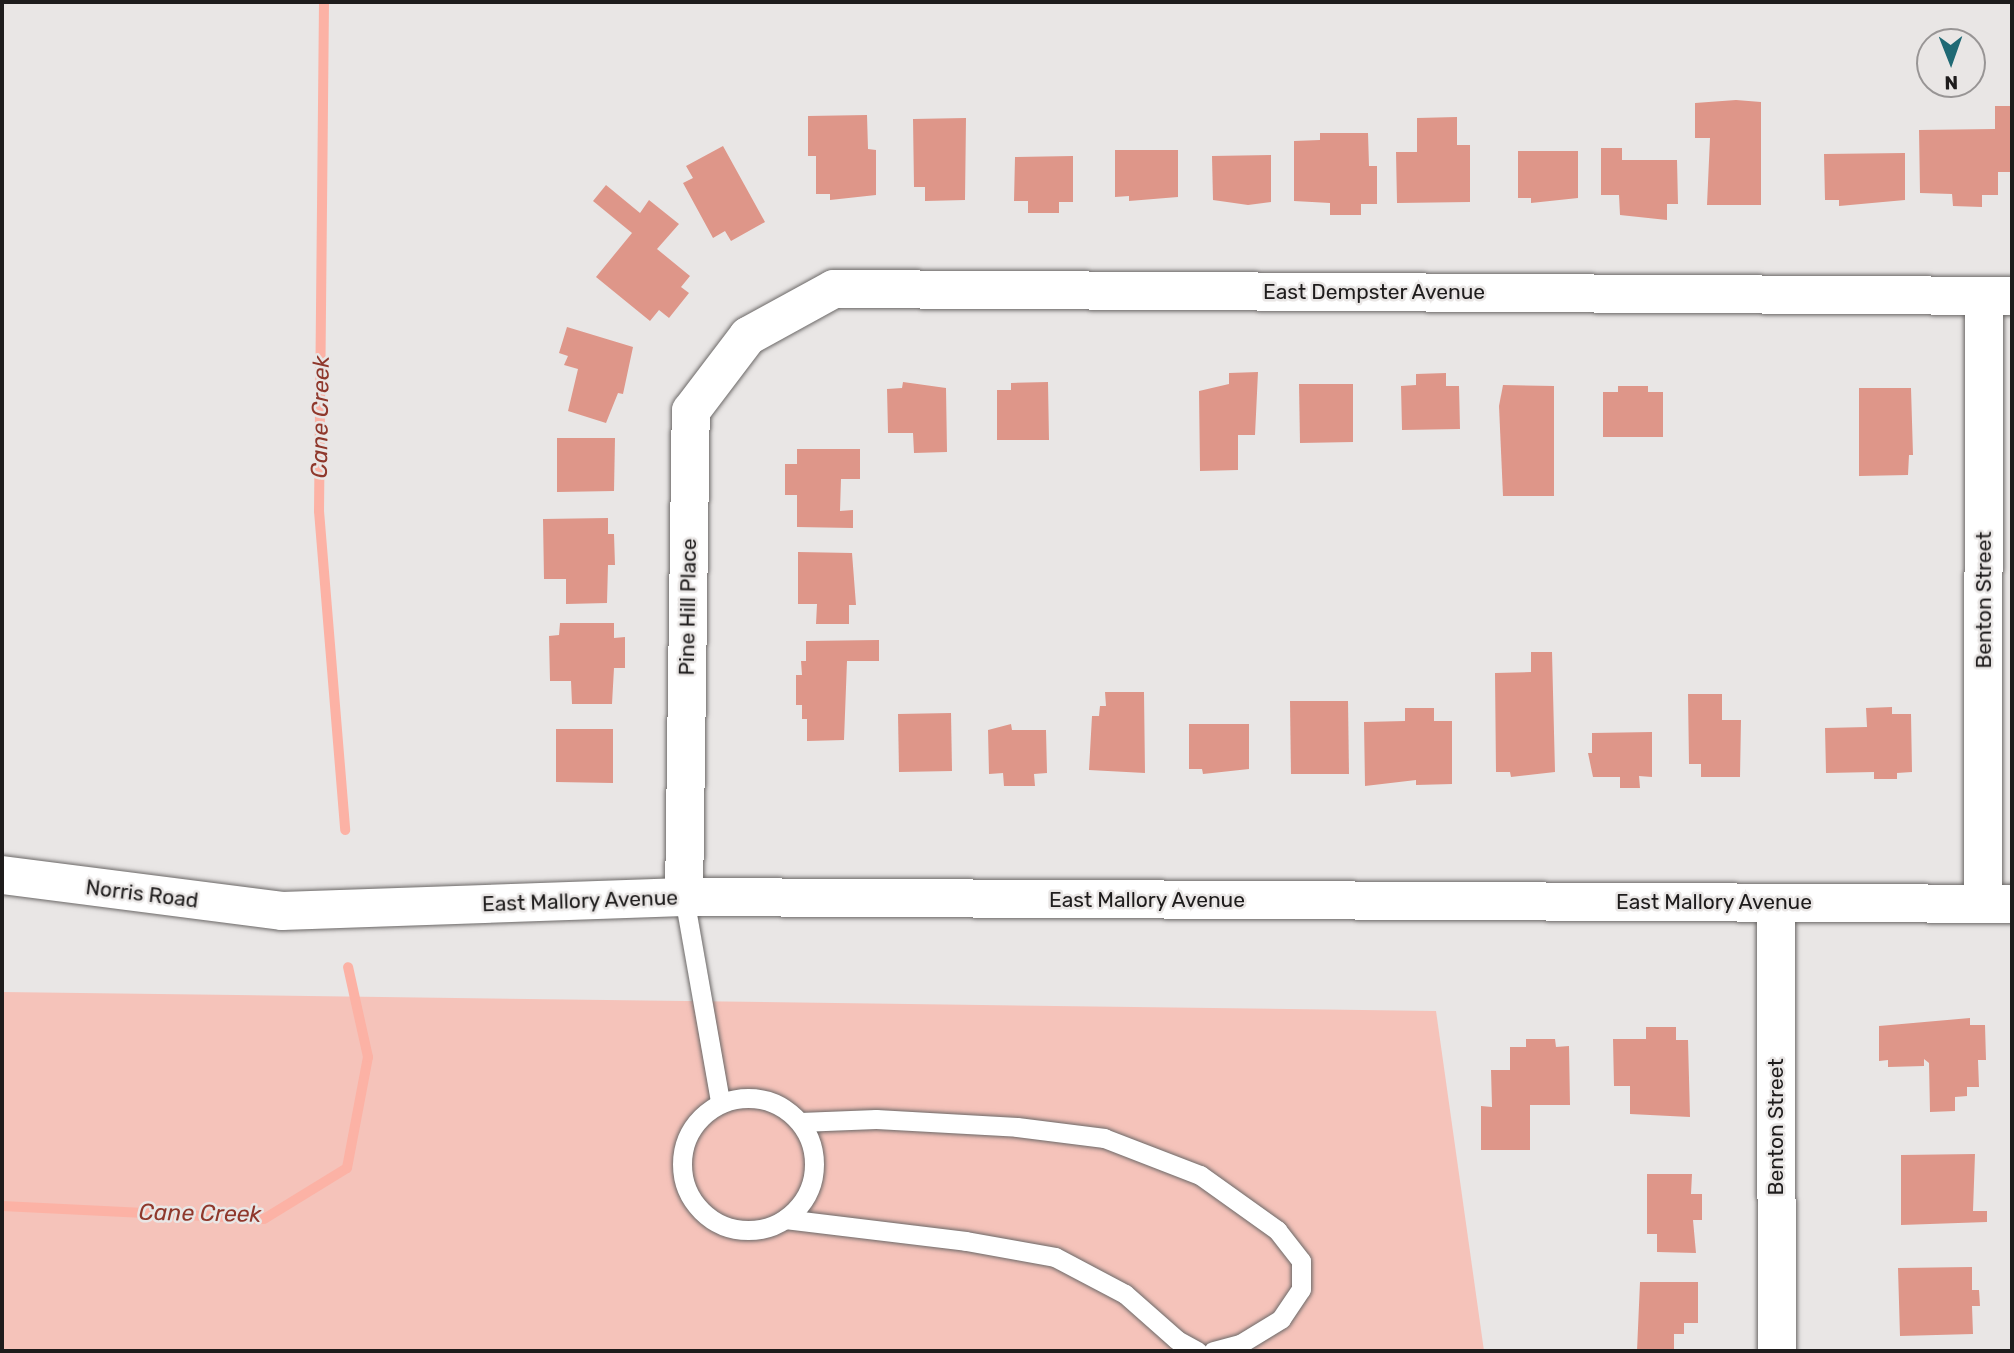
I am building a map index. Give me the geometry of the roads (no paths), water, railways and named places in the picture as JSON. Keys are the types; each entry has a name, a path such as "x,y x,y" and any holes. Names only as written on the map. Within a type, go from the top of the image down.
{"street":[{"name":"East Dempster Avenue","path":"748,336 834,289 1998,296"},
{"name":"Benton Street","path":"1998,296 1998,903"},
{"name":"Pine Hill Place","path":"684,897 691,411 748,336"},
{"name":"Norris Road","path":"2,875 282,911"},
{"name":"East Mallory Avenue","path":"282,911 684,897 1998,903"},
{"name":"Benton Street","path":"1776,903 1777,1351"}],"lane":[{"path":"684,897 720,1102"},
{"path":"763,1100 784,1108 800,1122 810,1142 811,1185 801,1204 785,1219 765,1228 732,1228 703,1213 690,1196 682,1176 688,1133 720,1102 763,1100"},
{"path":"800,1122 876,1119 1104,1138 1200,1175 1277,1230 1301,1261 1301,1289 1281,1319 1240,1344 1213,1351"},
{"path":"785,1219 966,1241 1055,1258 1125,1294 1177,1340 1197,1351"}],"waterway":[{"name":"Cane Creek","path":"324,2 319,511 345,830"},
{"name":"Cane Creek","path":"2,1206 264,1219 347,1168 368,1057 348,967"}]}
